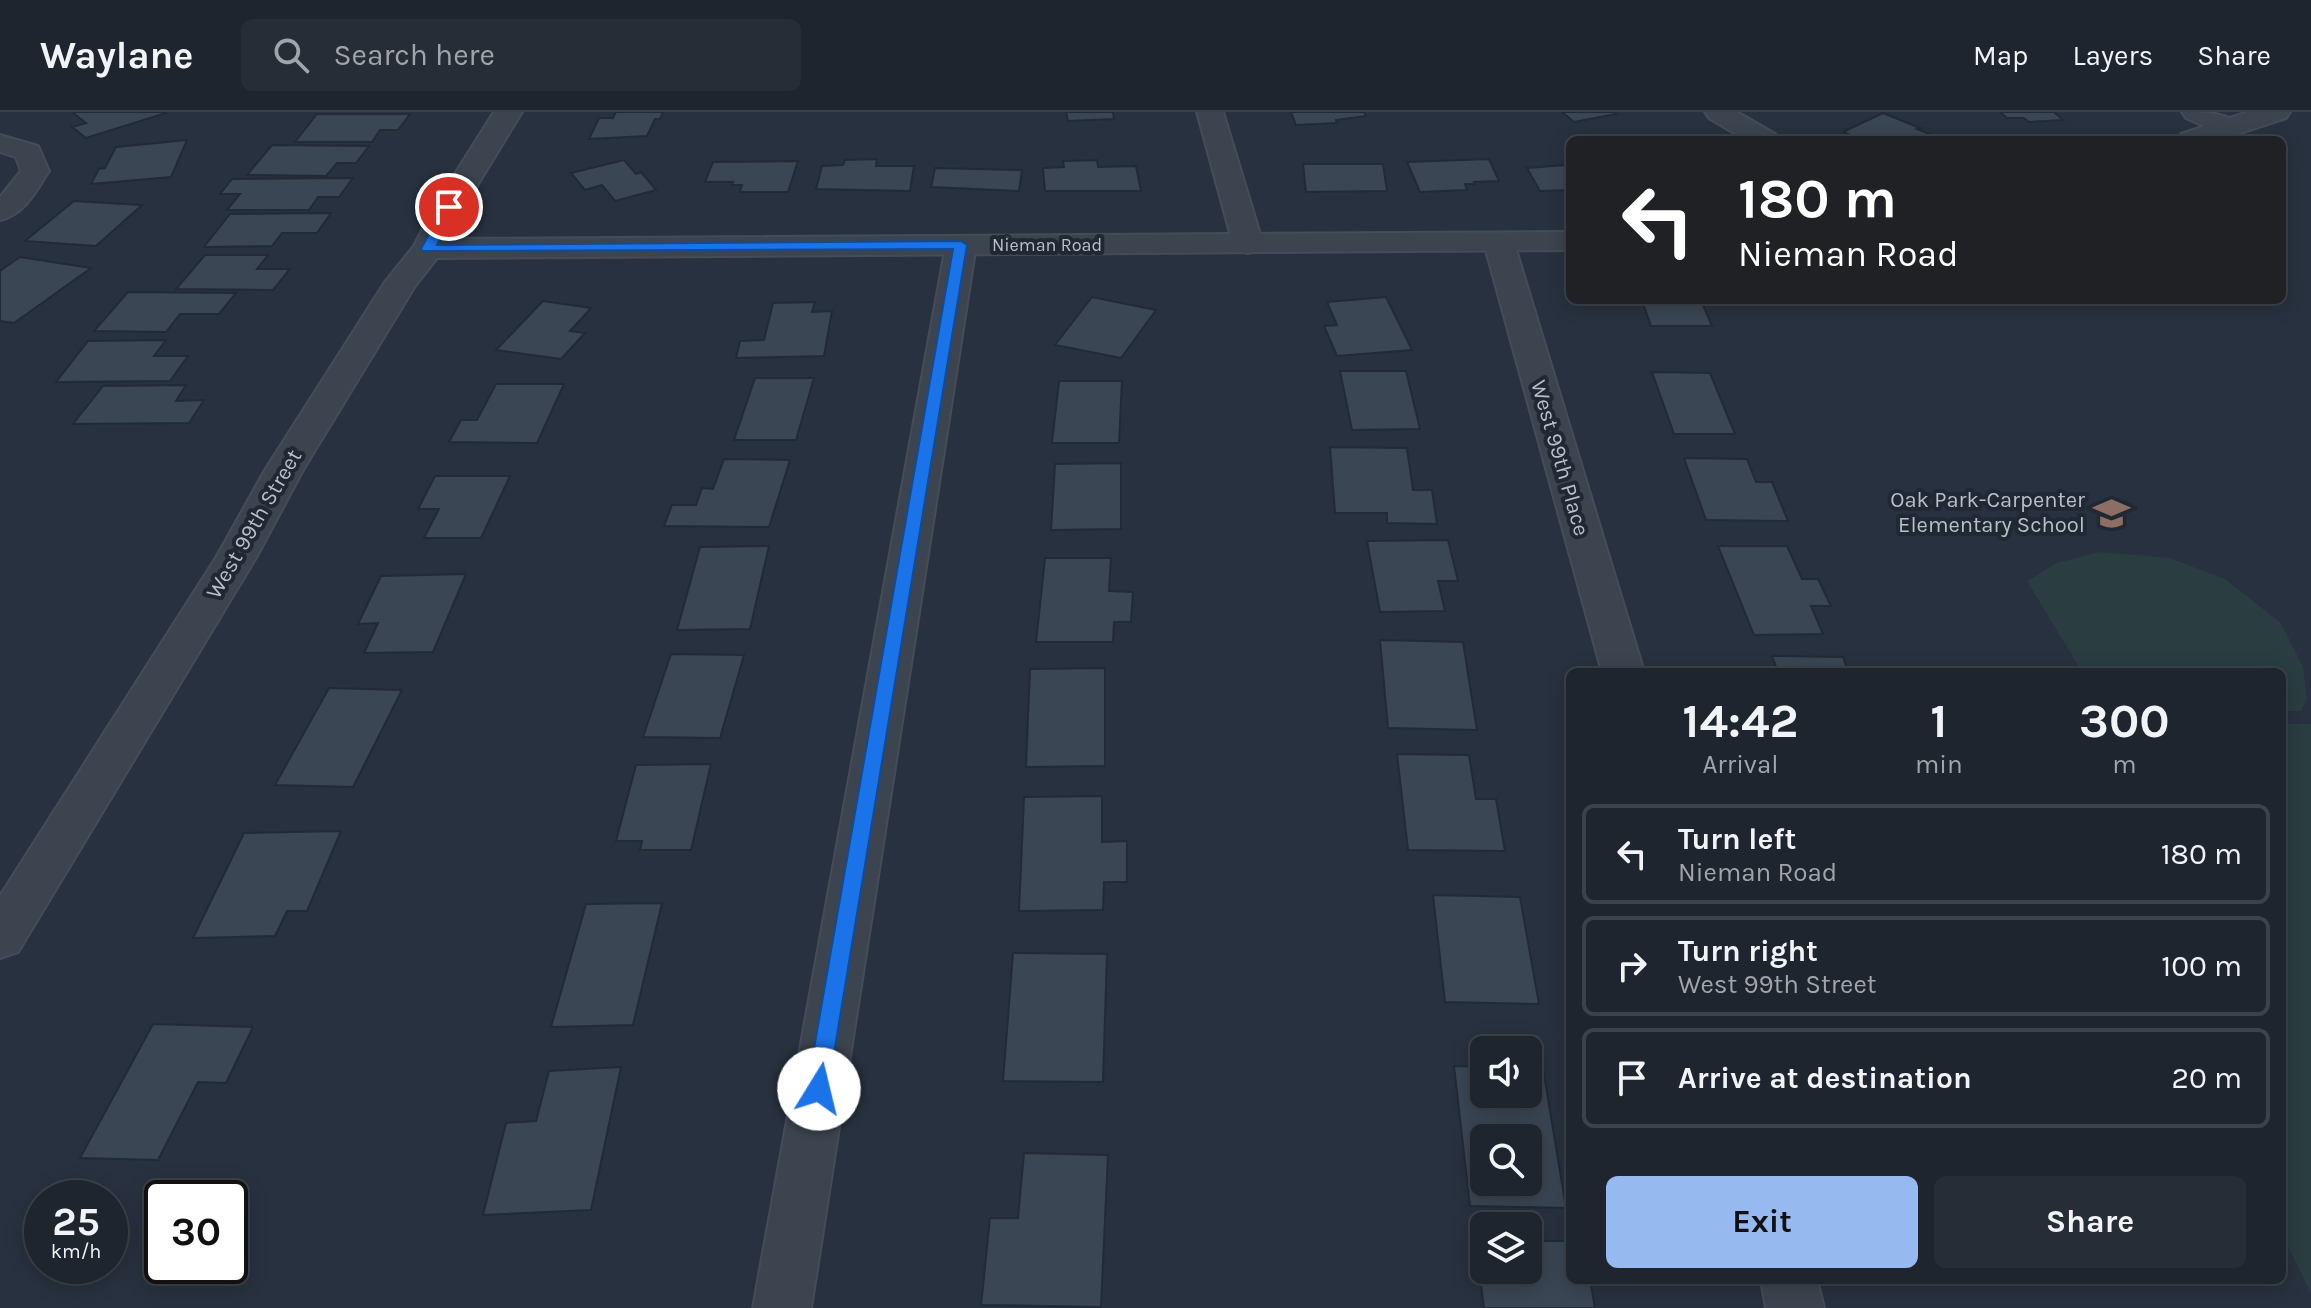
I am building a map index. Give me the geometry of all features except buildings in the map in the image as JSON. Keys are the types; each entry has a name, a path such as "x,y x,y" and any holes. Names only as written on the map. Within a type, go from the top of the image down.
{"street":[{"name":"West 99th Street","path":"0,938 237,556 284,470 401,282 428,249 449,207 508,112"},
{"path":"1210,112 1248,244"},
{"path":"1718,112 1758,136"},
{"path":"2195,112 2229,127"},
{"path":"2203,136 2276,112"},
{"path":"0,143 28,152 35,171 18,197 0,211"},
{"name":"Nieman Road","path":"428,249 1566,241"},
{"name":"West 99th Place","path":"1499,243 1622,668"},
{"path":"782,1308 961,245"},
{"path":"1790,1284 1795,1308"}],"shaded area":[{"path":"2100,552 2170,558 2225,579 2281,623 2303,667 2307,699 2301,711 2286,711 2286,668 2080,668 2027,581 2056,563"},
{"path":"2286,724 2311,724 2311,1293 2286,1243"}],"place":[{"name":"Oak Park-Carpenter Elementary School","path":"2111,513"}],"route":[{"path":"449,207 428,249 961,245 819,1089"}]}
